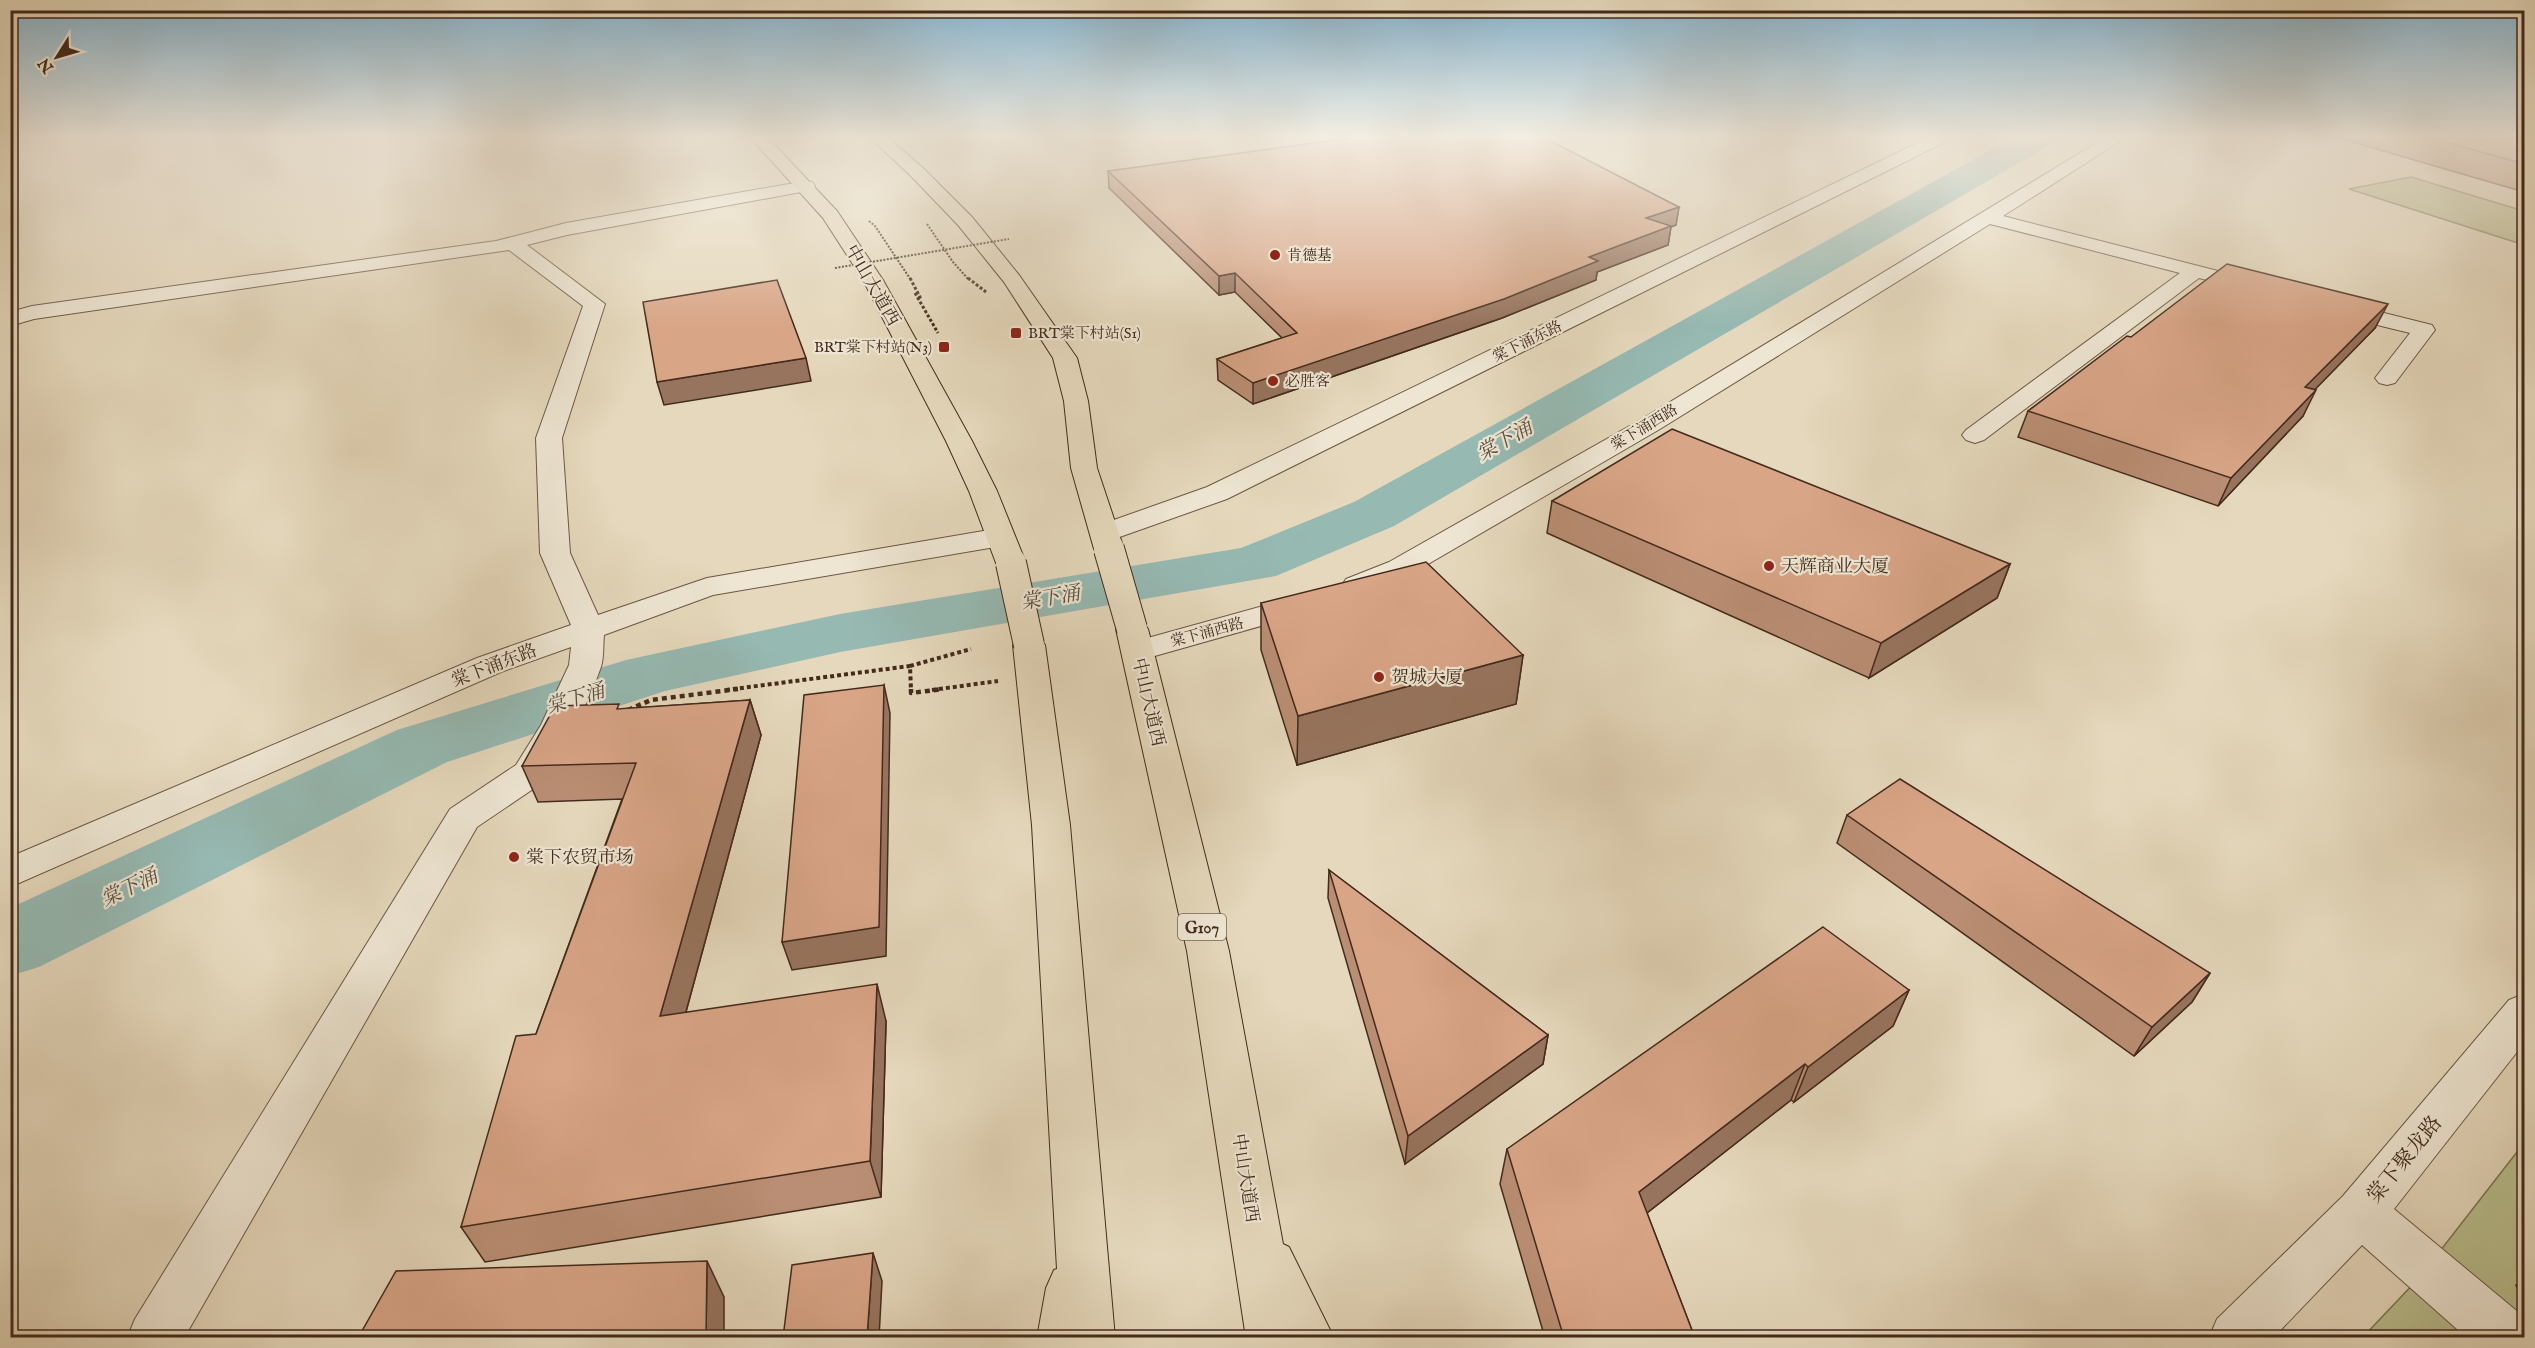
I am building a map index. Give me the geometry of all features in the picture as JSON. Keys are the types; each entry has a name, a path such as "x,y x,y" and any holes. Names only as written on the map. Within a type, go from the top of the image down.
{"highway":[{"name":"中山大道西","path":"817,199 830,214 873,280 959,441 983,491 1006,550 1031,660 1051,825 1088,1338"},
{"name":"中山大道西","path":"943,199 965,221 1018,286 1065,358 1076,401 1084,468 1135,640 1208,951 1273,1338"},
{"path":"1064,1338 1081,1227"},
{"path":"1254,1229 1307,1338"}],"street":[{"path":"10,318 497,247 566,229 734,199"},
{"name":"棠下涌东路","path":"1107,541 1217,493 1817,199"},
{"name":"棠下涌西路","path":"1135,640 1328,596 1400,568 1651,424 2016,199"},
{"path":"1986,217 2276,292"},
{"path":"154,1338 463,818 529,774 558,725 585,665 589,629 555,553 549,438 594,304 512,243"},
{"path":"1975,435 2196,271"},
{"path":"2322,304 2424,330 2387,378"},
{"name":"棠下涌东路","path":"10,873 489,665 706,587 1006,550"},
{"name":"棠下聚龙路","path":"2508,1338 2361,1212 2524,1012"},
{"path":"2236,1338 2361,1212"}],"path":[{"path":"862,215 875,226 888,244 916,286 922,302"},
{"path":"923,216 935,236 966,276 976,287 992,295"},
{"path":"835,268 1008,239"},
{"path":"620,713 651,700 910,666 971,649"},
{"path":"910,666 911,693 1031,660"}],"green space":[{"path":"2380,199 2484,199 2524,211 2524,245"},
{"path":"2524,1143 2524,1337 2362,1338 2419,1278"}],"building":[{"path":"1138,199 1663,199 1679,207 1646,218 1671,226 1589,257 1598,261 1504,299 1253,383 1217,359 1297,333 1235,273 1219,276"},
{"path":"2227,264 2388,304 2305,387 2316,390 2231,478 2028,411 2127,336 2131,337"},
{"path":"777,280 806,358 657,382 643,302"},
{"name":"天辉商业大厦","path":"1672,429 2010,564 1881,643 1552,501"},
{"path":"1426,562 1523,655 1298,716 1261,603"},
{"path":"884,685 879,927 782,942 804,695"},
{"path":"750,700 660,1016 877,984 870,1161 461,1227 516,1036 536,1034 636,763 522,766 555,706 619,704 617,709"},
{"path":"1900,779 2210,973 2152,1027 1847,815"},
{"path":"1329,870 1548,1035 1408,1136"},
{"path":"1823,927 1909,990 1808,1067 1805,1064 1639,1192 1695,1338 1564,1338 1507,1149"},
{"path":"873,1253 867,1338 783,1338 792,1265"},
{"path":"707,1261 706,1338 358,1338 396,1271"}],"waterway":[{"name":"棠下涌","path":"10,944 422,746 649,674 840,633 1255,563 1374,514 1930,199"}],"place":[{"name":"肯德基","path":"1275,255"},
{"name":"BRT棠下村站(S1)","path":"1016,333"},
{"name":"BRT棠下村站(N3)","path":"944,347"},
{"name":"必胜客","path":"1273,381"},
{"name":"天辉商业大厦","path":"1769,566"},
{"name":"贺城大厦","path":"1379,677"},
{"name":"棠下农贸市场","path":"514,857"}]}
